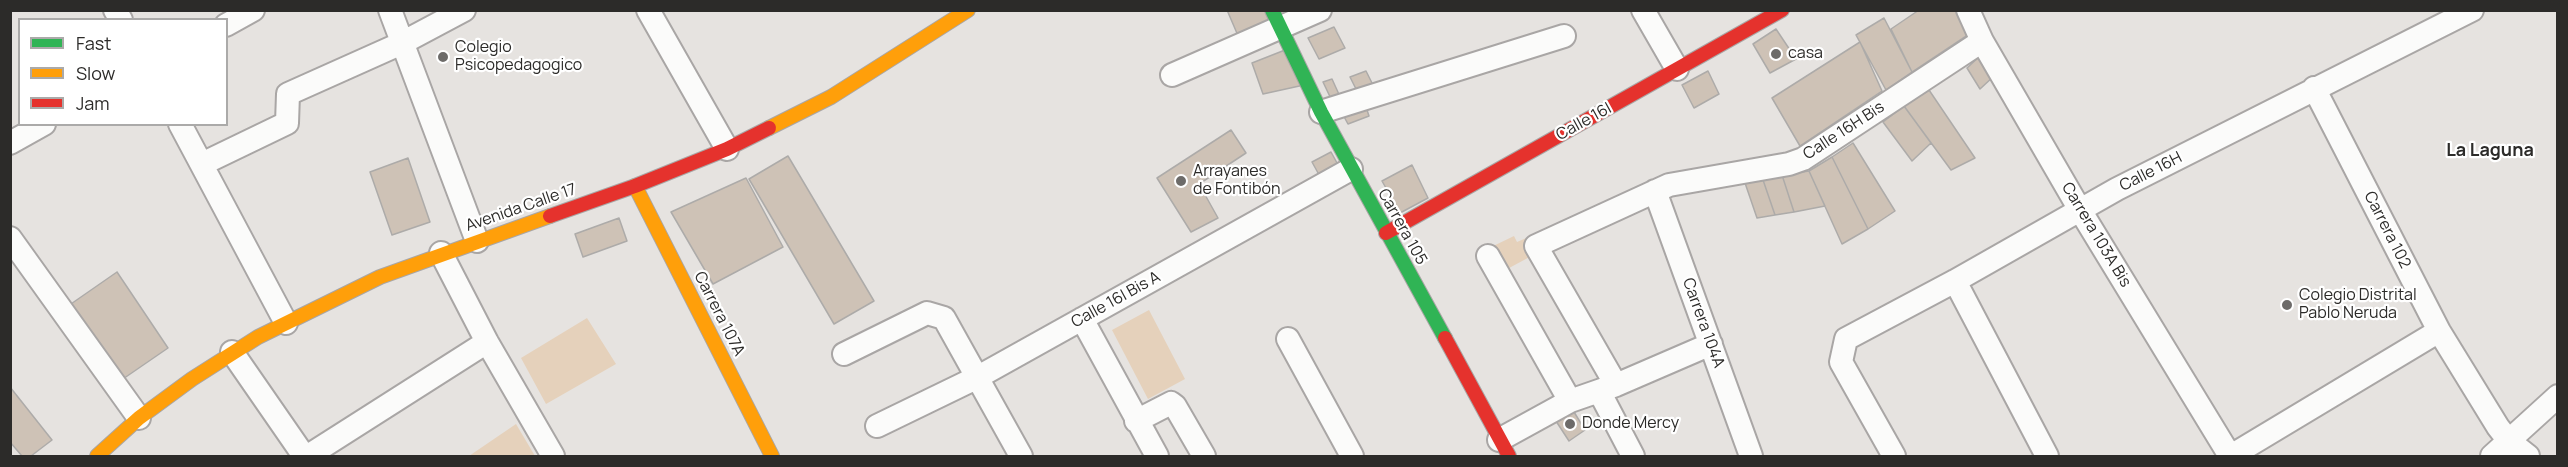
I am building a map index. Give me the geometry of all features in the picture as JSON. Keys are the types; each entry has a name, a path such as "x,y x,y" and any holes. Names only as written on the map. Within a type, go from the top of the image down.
{"street":[{"path":"228,24 253,10"},
{"path":"390,10 477,241"},
{"path":"202,164 287,123 286,98 288,94 402,43 464,10"},
{"path":"648,10 727,149"},
{"name":"Avenida Calle 17","path":"97,456 139,418 232,352 286,323 380,277 441,253 635,186 727,149 831,97 947,16 968,10"},
{"path":"1172,75 1276,19 1320,10"},
{"path":"1643,10 1677,69"},
{"name":"Calle 16I","path":"1386,233 1782,10"},
{"name":"Carrera 103A Bis","path":"1968,10 1982,41 2080,210 2230,456"},
{"name":"Calle 16H","path":"1894,456 1841,362 1846,339 1955,281 2080,210 2314,88 2472,10"},
{"name":"Carrera 105","path":"1276,19 1351,169 1505,452"},
{"path":"1321,112 1564,36"},
{"name":"Calle 16H Bis","path":"1608,388 1536,246 1669,185 1789,164 1803,159 1982,41"},
{"name":"Carrera 102","path":"2314,88 2501,449 2528,456"},
{"path":"10,142 40,126"},
{"path":"181,126 286,323"},
{"name":"Calle 16I Bis A","path":"877,426 978,377 1351,169"},
{"name":"Carrera 107A","path":"635,186 772,456"},
{"name":"Carrera 104A","path":"1655,190 1751,456"},
{"path":"10,238 139,418"},
{"path":"441,253 487,342 553,456"},
{"path":"1488,256 1570,401"},
{"path":"1955,281 2047,456"},
{"path":"844,354 927,313 944,318 1021,456"},
{"path":"1082,319 1157,456"},
{"path":"2230,456 2439,331"},
{"path":"1288,339 1352,456"},
{"path":"308,456 487,342"},
{"path":"1505,452 1570,401 1608,388 1711,344"},
{"path":"232,352 304,456"},
{"path":"1608,388 1632,456"},
{"path":"2501,449 2558,396"},
{"path":"1136,421 1171,403 1175,406 1204,456"}],"shaded area":[{"path":"1514,236 1517,242 1531,236 1537,253 1498,274 1485,250"},
{"path":"1149,310 1185,379 1148,399 1112,330"},
{"path":"587,318 616,364 546,404 521,358"},
{"path":"516,424 535,456 469,456"}],"building":[{"path":"1227,10 1266,10 1271,21 1239,38"},
{"path":"1919,10 1959,10 1969,34 1912,72 1891,29"},
{"path":"1884,18 1912,72 1886,90 1856,35"},
{"path":"1334,27 1345,48 1319,59 1308,38"},
{"name":"casa","path":"1776,29 1796,59 1770,73 1753,44"},
{"path":"1860,42 1882,91 1800,146 1772,98"},
{"path":"1285,50 1304,85 1263,94 1252,63"},
{"path":"1981,55 1994,76 1980,89 1967,68"},
{"path":"1366,71 1373,85 1358,93 1350,77"},
{"path":"1708,71 1719,94 1694,108 1682,85"},
{"path":"1332,79 1342,101 1333,103 1323,82"},
{"path":"1929,90 1975,158 1951,170 1904,106"},
{"path":"1365,104 1369,116 1348,124 1342,113"},
{"path":"1904,106 1931,143 1912,161 1883,122"},
{"name":"Arrayanes de Fontibón","path":"1231,130 1246,153 1199,184 1218,218 1191,232 1157,178"},
{"path":"1853,143 1895,211 1868,229 1832,157"},
{"path":"1331,152 1342,172 1323,182 1312,162"},
{"path":"788,156 874,301 834,324 749,179"},
{"path":"1832,157 1868,229 1842,244 1809,171"},
{"path":"408,158 430,222 392,235 370,172"},
{"path":"1412,165 1428,198 1400,213 1382,181"},
{"path":"1809,171 1825,206 1794,212 1782,175"},
{"path":"1782,175 1794,212 1775,215 1762,177"},
{"path":"1762,177 1775,215 1757,218 1744,180"},
{"path":"746,178 783,247 713,284 671,212"},
{"path":"619,218 627,241 583,257 575,234"},
{"path":"117,272 168,348 120,381 68,306"},
{"path":"10,387 52,440 31,456 22,456 10,442"},
{"name":"Donde Mercy","path":"1571,407 1585,430 1569,441 1554,418"}],"traffic: fast":[{"path":"1272,10 1321,112 1445,338"}],"traffic: slow":[{"path":"769,128 831,97 968,10"},
{"path":"635,186 772,456"},
{"path":"97,456 139,418 192,379 258,337 380,277 550,216"}],"traffic: jam":[{"path":"1386,233 1782,10"},
{"path":"550,216 635,186 727,149 769,128"},
{"path":"1445,338 1509,456"}],"place":[{"name":"casa","path":"1776,54"},
{"name":"Colegio Psicopedagogico","path":"443,57"},
{"name":"Arrayanes de Fontibón","path":"1181,181"},
{"name":"Colegio Distrital Pablo Neruda","path":"2287,305"},
{"name":"Donde Mercy","path":"1570,424"}],"district":[{"name":"La Laguna","path":"2490,151"}]}
